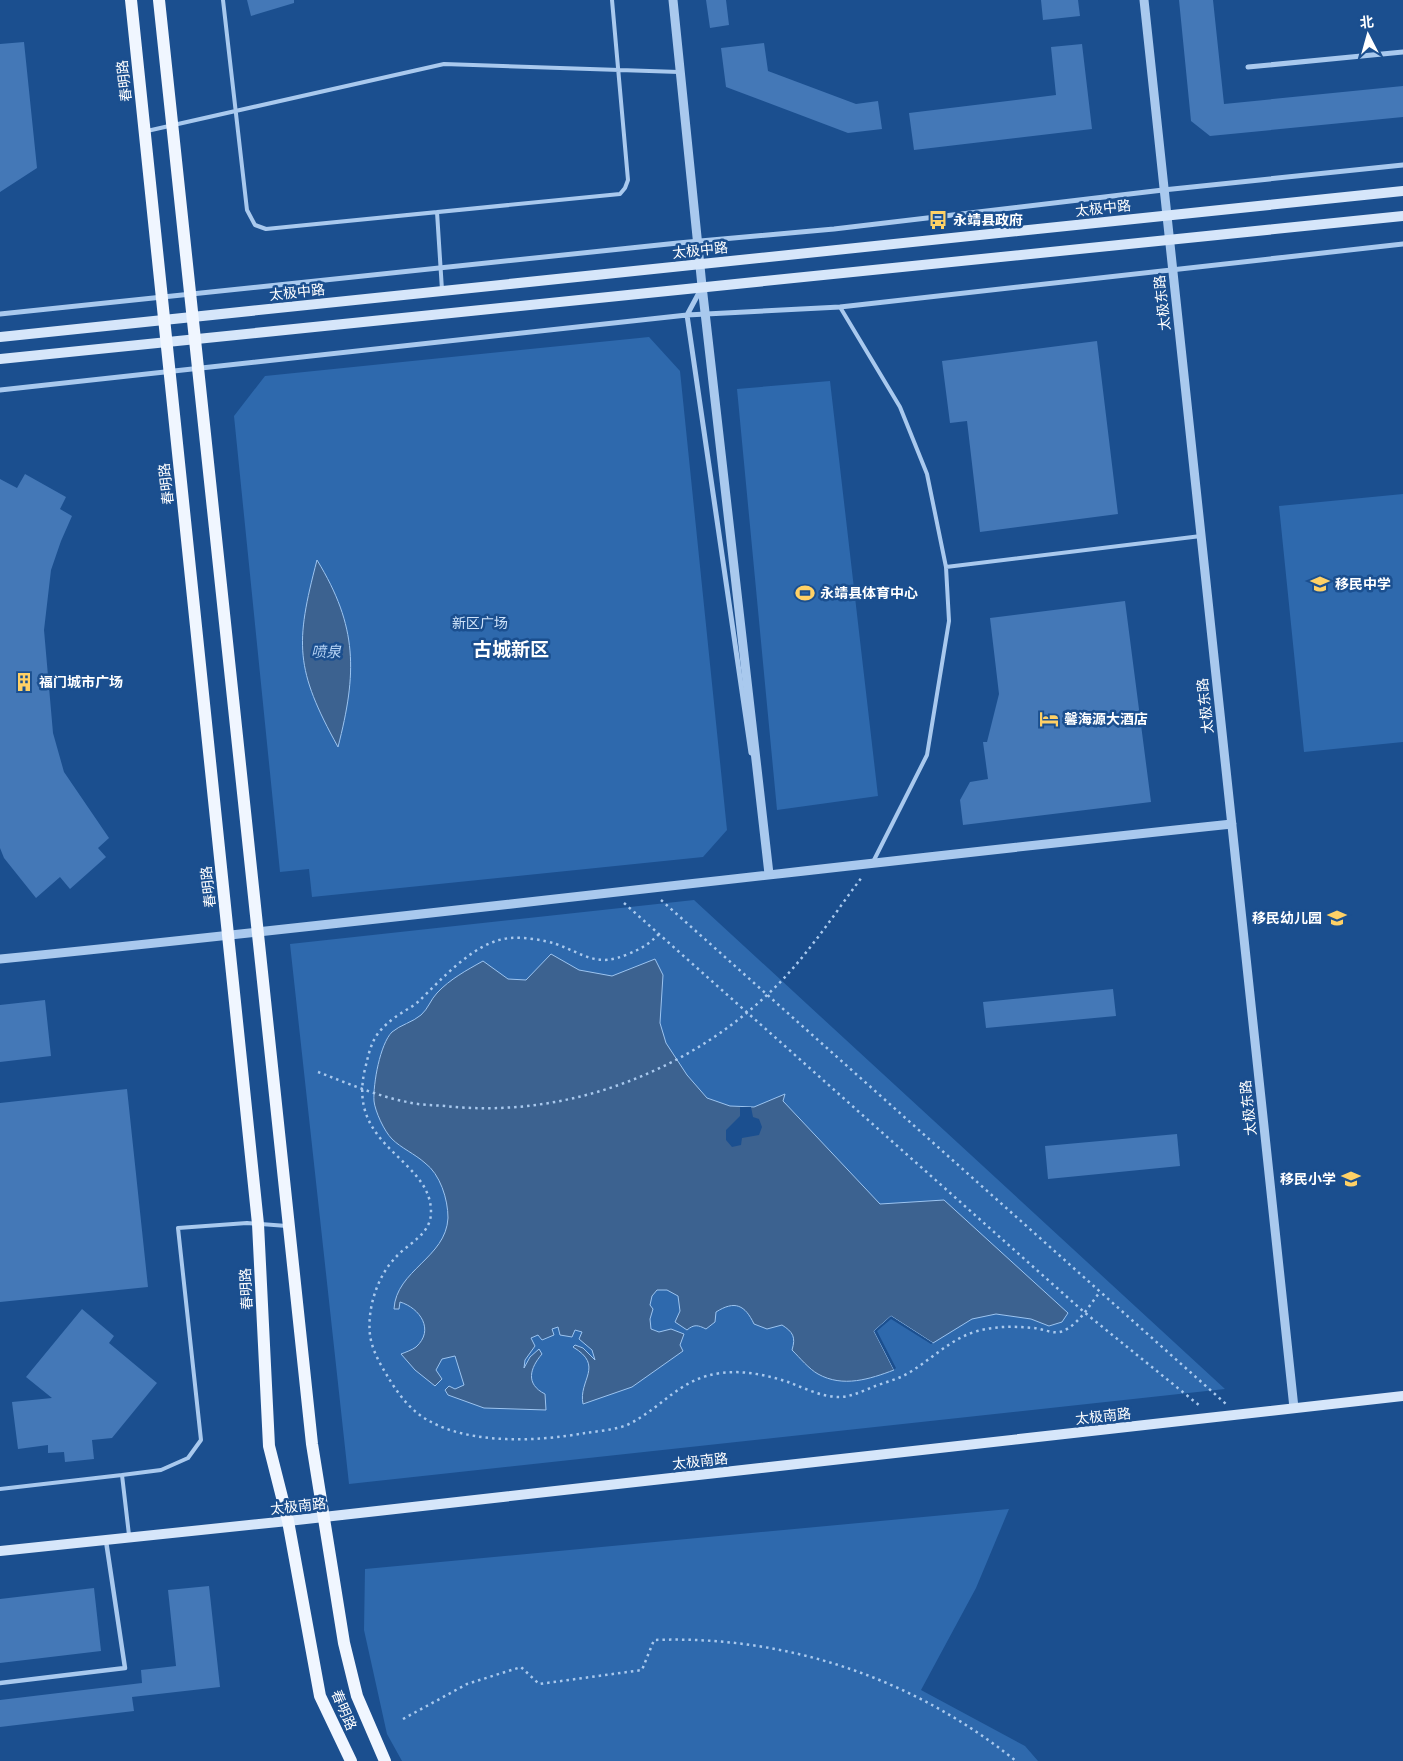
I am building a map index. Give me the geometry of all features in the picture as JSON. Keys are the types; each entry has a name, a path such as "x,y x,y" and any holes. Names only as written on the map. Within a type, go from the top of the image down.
{"main road":[{"name":"春明路","path":"131,0 258,1224 269,1446 288,1521 320,1696 351,1761"},
{"name":"春明路","path":"159,0 312,1444 322,1517 344,1643 356,1696 385,1761"},
{"name":"太极中路","path":"0,337 1403,191"},
{"path":"0,359 1168,238 1403,216"},
{"name":"太极南路","path":"0,1551 288,1521 1403,1396"}],"street":[{"path":"672,0 705,314 769,874"},
{"name":"太极东路","path":"1144,0 1294,1408"},
{"path":"1248,67 1403,52"},
{"path":"0,314 698,241 834,229 1163,190 1403,165"},
{"path":"0,390 687,315 840,307 1172,268 1403,244"},
{"path":"702,286 687,315 769,874"},
{"path":"0,959 258,933 873,862 1232,824"},
{"path":"0,1682 125,1668 105,1540"}],"lane":[{"path":"223,0 247,210 251,220 260,228 266,229 620,194 628,180 612,0"},
{"path":"144,131 444,64 681,72"},
{"path":"437,212 442,290"},
{"path":"840,307 900,407 927,474 946,567 949,621 927,755 873,862"},
{"path":"946,567 1201,536"},
{"path":"0,1489 161,1470 188,1458 200,1440 178,1228 258,1224 289,1226"},
{"path":"122,1475 129,1537"}],"path":[{"path":"318,1072 408,1103 472,1109 537,1106 626,1083 727,1031 767,995 798,962 873,862"},
{"path":"648,888 1099,1293 1238,1415"},
{"path":"612,892 1084,1312 1178,1390 1215,1417"},
{"path":"659,934 648,945 613,960 595,961 553,943 510,938 488,945 440,978 416,1004 395,1017 374,1035 361,1088 366,1114 379,1138 422,1183 431,1207 430,1224 415,1242 398,1254 384,1271 370,1316 370,1338 378,1362 395,1388 417,1413 448,1429 477,1436 538,1439 560,1438 613,1429 629,1424 692,1381 721,1373 742,1372 768,1376 834,1397 851,1396 904,1375 956,1339 976,1331 998,1327 1018,1327 1058,1333 1073,1326 1099,1293"},
{"path":"403,1719 467,1684 521,1667 539,1684 642,1670 654,1640 697,1638 762,1645 824,1659 855,1669 915,1695 945,1711 974,1729 1016,1761"}],"green space":[{"name":"新区广场","path":"649,337 680,371 727,830 703,857 312,897 309,869 280,872 234,416 265,376"},
{"name":"永靖县体育中心","path":"830,381 878,796 777,810 737,389"},
{"path":"1403,494 1403,742 1304,752 1279,506"},
{"path":"694,900 1225,1389 349,1484 290,944"},
{"path":"1009,1509 976,1588 921,1690 1025,1746 1038,1761 402,1761 387,1734 364,1630 365,1569"}],"water":[{"name":"喷泉","path":"317,560 340,607 347,629 350,651 351,673 338,747 313,697 303,656 305,614"},
{"path":"551,954 579,970 612,976 655,959 663,975 660,1023 666,1043 687,1075 707,1098 730,1106 754,1107 785,1094 783,1101 880,1204 944,1200 1068,1313 1062,1322 1049,1326 1031,1319 996,1314 972,1319 933,1343 891,1316 874,1331 894,1370 856,1381 837,1381 818,1374 792,1350 793,1335 782,1325 767,1329 754,1324 747,1312 739,1306 729,1306 716,1312 715,1322 706,1329 696,1326 687,1330 675,1322 680,1311 678,1296 667,1290 657,1290 652,1296 650,1305 653,1309 650,1319 651,1329 659,1332 671,1329 684,1334 680,1345 683,1351 632,1387 583,1404 582,1395 589,1367 582,1354 573,1347 575,1345 583,1348 595,1360 592,1350 579,1339 582,1332 575,1330 572,1337 560,1335 558,1327 552,1329 554,1335 542,1340 538,1335 531,1338 535,1346 525,1360 524,1368 530,1357 539,1349 542,1354 532,1370 532,1381 534,1386 545,1394 546,1410 484,1408 448,1395 445,1390 449,1386 455,1389 464,1385 455,1356 442,1359 436,1370 442,1379 435,1386 415,1370 401,1354 416,1347 422,1340 425,1327 423,1320 414,1309 400,1302 399,1309 394,1309 397,1296 403,1284 431,1254 445,1232 448,1218 447,1203 435,1174 421,1160 392,1139 380,1121 374,1101 374,1094 381,1055 384,1045 392,1032 421,1015 447,983 465,971 483,961 508,979 526,980"}],"pier":[{"path":"740,1107 751,1107 753,1117 759,1119 762,1127 759,1135 742,1138 741,1145 732,1147 726,1140 726,1130 740,1116"},
{"path":"891,1316 933,1343 931,1344 891,1319 877,1331 896,1368 894,1370 874,1331"}],"building":[{"path":"247,0 294,0 294,3 251,16"},
{"path":"706,0 726,0 729,25 710,28"},
{"path":"1041,0 1078,0 1080,16 1043,20"},
{"path":"1179,0 1213,0 1224,104 1403,86 1403,117 1210,136 1191,121"},
{"path":"24,42 37,168 0,192 0,44"},
{"path":"764,43 768,71 856,104 878,101 882,129 848,133 726,87 721,48"},
{"path":"1082,44 1092,129 914,150 909,113 1056,95 1051,47"},
{"path":"1097,341 1118,514 980,532 967,421 950,423 942,361"},
{"name":"福门城市广场","path":"25,474 66,497 60,509 72,516 51,570 44,630 53,733 64,772 109,838 98,848 106,857 70,889 60,877 36,898 4,858 0,848 0,479 17,488"},
{"path":"1125,601 1151,802 963,825 960,800 970,782 988,779 983,742 987,742 999,694 990,618"},
{"path":"1113,989 1116,1016 986,1028 983,1002"},
{"path":"45,1000 51,1056 0,1062 0,1005"},
{"path":"127,1089 148,1287 0,1302 0,1103"},
{"path":"1177,1134 1180,1166 1048,1179 1045,1146"},
{"path":"82,1309 114,1336 109,1343 157,1383 112,1438 92,1440 94,1459 65,1462 64,1452 48,1453 48,1445 18,1449 12,1402 52,1398 26,1377"},
{"path":"209,1586 220,1687 132,1697 134,1711 0,1727 0,1700 142,1683 141,1670 176,1666 168,1590"},
{"path":"94,1588 101,1651 0,1663 0,1599"}],"place":[{"name":"永靖县政府","path":"938,220"},
{"name":"移民中学","path":"1320,584"},
{"name":"永靖县体育中心","path":"805,593"},
{"name":"福门城市广场","path":"24,682"},
{"name":"馨海源大酒店","path":"1049,719"},
{"name":"移民幼儿园","path":"1337,918"},
{"name":"移民小学","path":"1351,1179"}],"district":[{"name":"古城新区","path":"511,649"}]}
